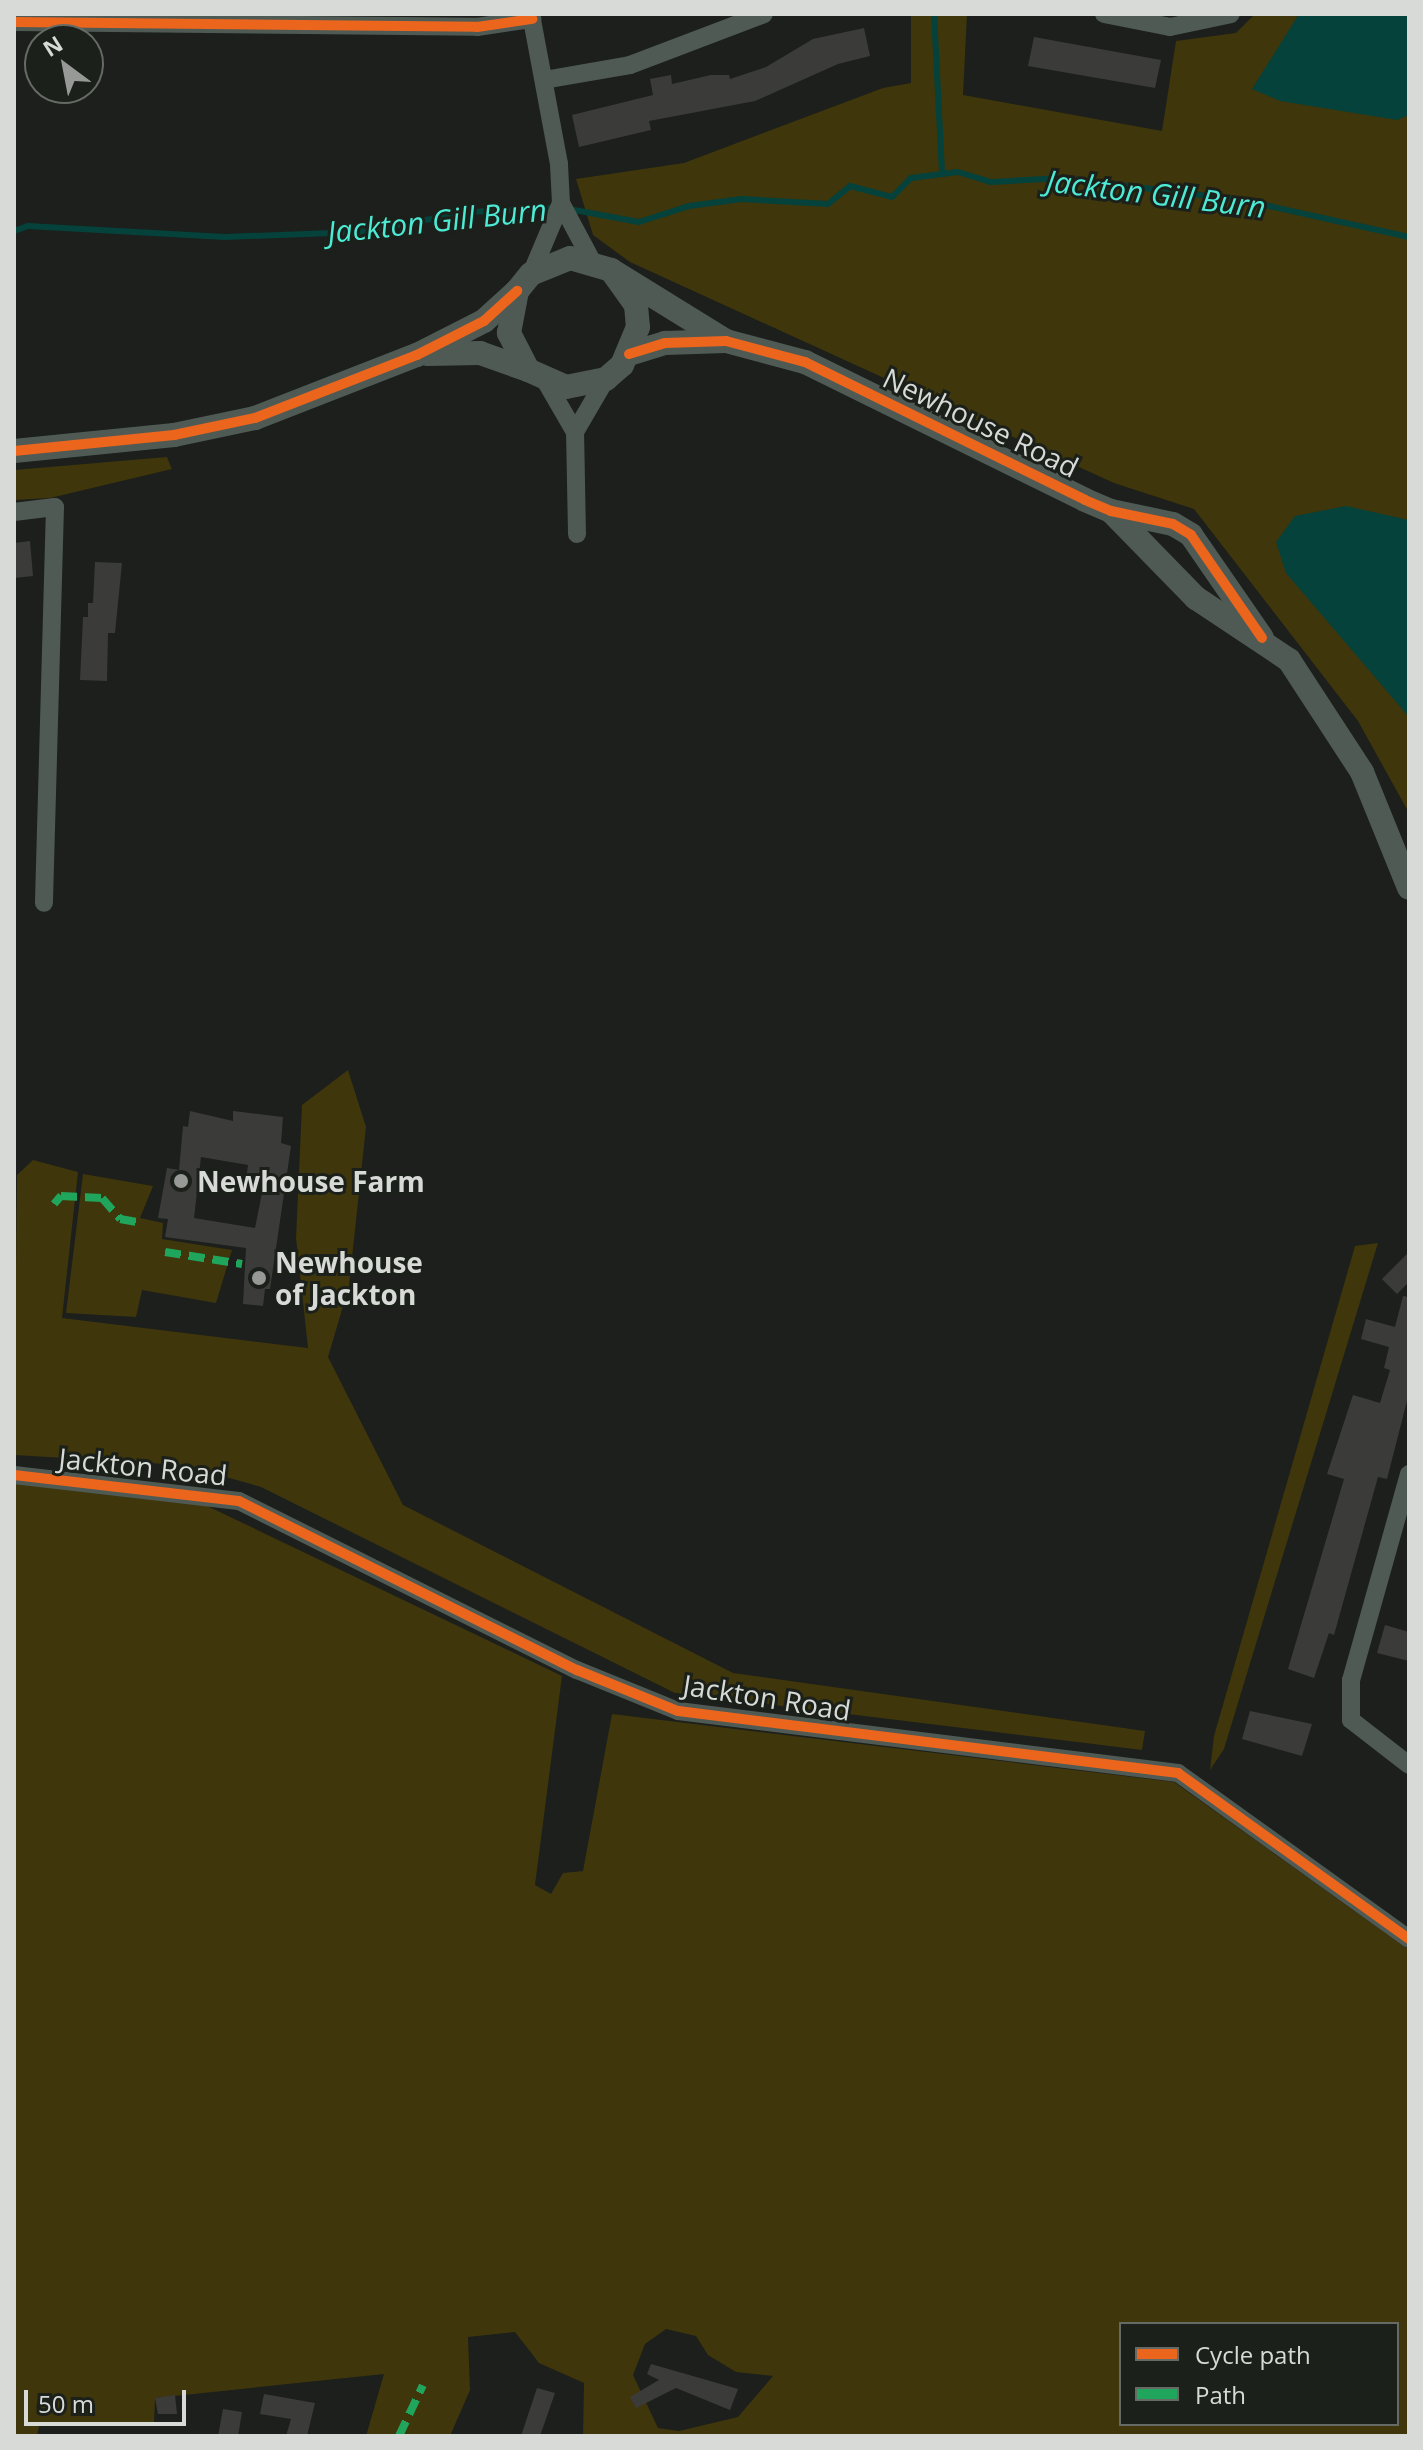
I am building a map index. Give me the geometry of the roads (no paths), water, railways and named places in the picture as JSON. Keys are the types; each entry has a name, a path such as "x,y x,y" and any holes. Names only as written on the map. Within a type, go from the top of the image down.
{"street":[{"path":"544,80 630,65 764,14"},
{"path":"1104,14 1170,27 1231,14"},
{"path":"14,22 85,19 477,27 532,16 561,203 602,266 636,305 638,327 629,354 606,379 575,432 577,534"},
{"path":"561,203 524,282 509,333 575,432"},
{"path":"14,451 174,435 255,418 417,355 484,321 524,282 549,263 602,266"},
{"name":"Newhouse Road","path":"602,266 726,341 805,362 1111,511 1173,524 1191,535 1262,638"},
{"name":"Newhouse Road","path":"629,354 665,343 726,341"},
{"path":"417,355 480,353 566,387 606,379"},
{"path":"14,512 55,507 44,903"},
{"name":"Newhouse Road","path":"1111,511 1196,598 1262,638 1289,660 1354,759 1409,888"},
{"path":"1409,1474 1351,1690 1351,1720 1409,1765"},
{"name":"Jackton Road","path":"14,1475 239,1501 577,1670 678,1711 1178,1773 1409,1939"}],"water":[{"path":"1299,14 1409,14 1409,115 1397,120 1280,101 1252,89"},
{"path":"1346,506 1409,520 1409,717 1286,573 1276,542 1295,516"}],"waterway":[{"path":"934,14 942,174"},
{"name":"Jackton Gill Burn","path":"569,209 639,222 689,206 742,199 828,204 850,186 892,197 911,178 958,172 991,182 1062,178 1242,200 1409,237"},
{"name":"Jackton Gill Burn","path":"14,231 28,226 225,237 358,232 470,212 554,208"}],"place":[{"name":"Newhouse Farm","path":"181,1181"},
{"name":"Newhouse of Jackton","path":"259,1278"}]}
